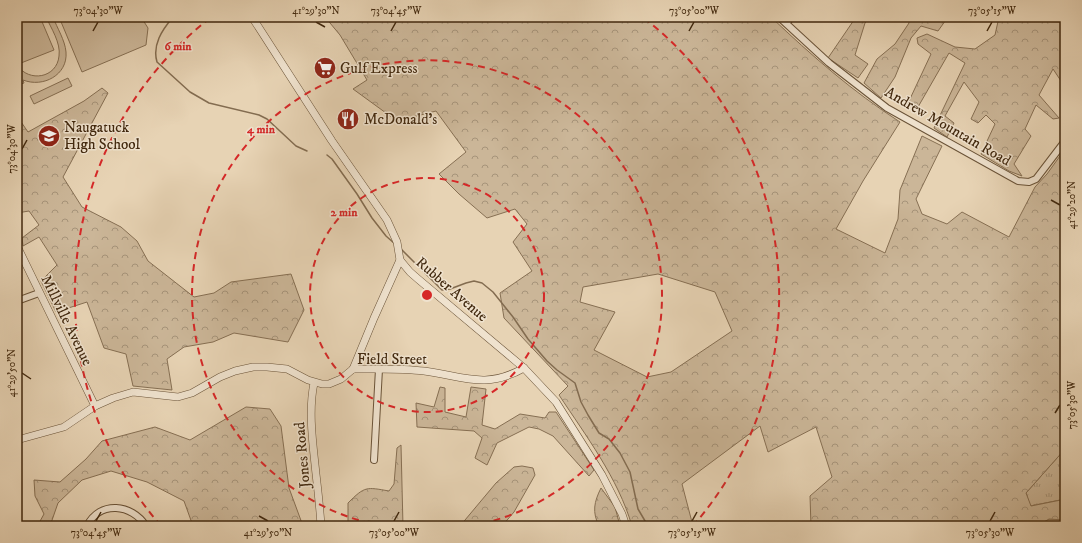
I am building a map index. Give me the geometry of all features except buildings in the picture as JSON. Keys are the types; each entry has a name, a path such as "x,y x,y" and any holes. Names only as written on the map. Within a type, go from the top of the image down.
{"street":[{"name":"Rubber Avenue","path":"252,17 329,137 387,220 397,242 400,258 410,272 524,368 556,402 602,475 622,514 626,526"},
{"name":"Andrew Mountain Road","path":"779,17 829,63 887,108 1018,181 1025,182 1036,179 1065,141"},
{"path":"786,23 792,17"},
{"name":"Millville Avenue","path":"17,246 95,406"},
{"path":"353,369 400,258"},
{"path":"17,300 39,293"},
{"name":"Field Street","path":"17,440 64,427 95,406 113,398 133,392 178,397 192,393 220,377 235,371 253,367 276,367 287,369 314,382 322,384 341,380 353,369 423,370 472,381 505,378 524,368"},
{"path":"374,460 379,369"},
{"name":"Jones Road","path":"314,382 311,397 311,417 313,451 322,526"},
{"path":"87,526 104,510 119,508 128,509 136,514 146,526"}],"green space":[{"path":"17,17 40,17 54,50 21,63 17,53"},
{"path":"46,17 53,17 64,43 66,60 59,73 53,78 38,82 23,80 24,83 18,85 17,65 22,71 28,74 42,76 53,69 57,63 59,46"},
{"path":"59,17 141,17 148,28 146,45 82,72"},
{"path":"325,17 771,17 833,72 900,122 863,181 836,229 885,253 898,219 900,190 922,136 942,146 916,199 922,214 947,224 962,212 1009,237 1035,187 1047,174 1065,149 1065,449 1026,493 1031,506 1061,500 1065,501 1065,520 1049,519 1037,526 811,526 810,496 832,477 816,427 768,452 760,426 682,484 693,526 632,526 626,508 610,474 559,395 568,386 504,318 500,293 532,271 513,242 527,224 515,209 487,218 459,194 439,174 466,152 436,111 397,121 353,89 367,80 340,35","holes":["658,274 715,292 732,331 671,372 647,377 594,350 615,312 580,302 583,287"]},
{"path":"856,17 871,17 865,23 855,55 868,64 858,78 828,58"},
{"path":"909,17 948,17 938,31 921,26 911,38 895,77 881,98 864,83 877,59 895,44 909,23"},
{"path":"999,17 1028,17 1030,21 1065,22 1065,87 1053,69 1039,95 1059,118 1053,119 1036,105 1025,129 1031,136 1014,164 1022,176 1009,171 981,154 995,124 986,115 978,123 971,119 979,102 964,82 945,116 954,123 947,137 934,128 965,63 949,53 918,107 909,101 931,54 918,44 917,38 927,34 955,47 975,49 995,35"},
{"path":"68,78 72,86 34,104 30,96"},
{"path":"102,88 108,93 63,177 82,207 121,227 137,241 148,261 194,297 214,293 231,282 291,274 304,310 288,342 234,333 213,342 184,347 167,359 172,390 133,386 126,354 104,348 87,302 56,312 41,281 57,265 39,237 23,246 22,238 39,225 29,211 17,213 17,116 28,132 84,101"},
{"path":"440,387 445,388 445,412 466,417 471,387 486,389 482,425 495,429 520,414 545,418 549,412 556,412 594,470 589,476 553,436 539,429 529,427 497,443 487,465 475,458 482,438 474,431 417,427 416,403 434,407"},
{"path":"246,407 270,409 281,426 289,488 303,526 193,526 184,501 147,482 111,471 82,480 58,503 50,526 39,523 44,514 35,496 34,480 60,482 86,459 102,441 155,427 190,440"},
{"path":"401,445 403,526 380,526 380,523 368,521 363,525 358,526 353,526 348,523 348,503 358,493 366,489 389,491 394,484 397,448"},
{"path":"1065,449 1065,501 1060,500 1030,506 1026,493"},
{"path":"522,466 533,468 535,475 514,512 502,526 460,526 496,483 514,467"},
{"path":"601,488 615,507 620,526 599,526 595,516 595,507"},
{"path":"1049,519 1065,520 1065,526 1037,526"}],"waterway":[{"path":"173,17 159,38 156,50 157,62 190,92 209,103 259,115 267,119 296,146 307,151"},
{"path":"327,155 332,159 372,218 386,236 395,244"},
{"path":"401,249 442,290 450,289 474,281 482,283 493,292 528,339 547,361 575,383 581,402 599,433 609,439 620,453 630,472 638,509 648,526"}],"place":[{"name":"Gulf Express","path":"325,68"},
{"name":"McDonald's","path":"348,119"},
{"name":"Naugatuck High School","path":"49,136"}]}
